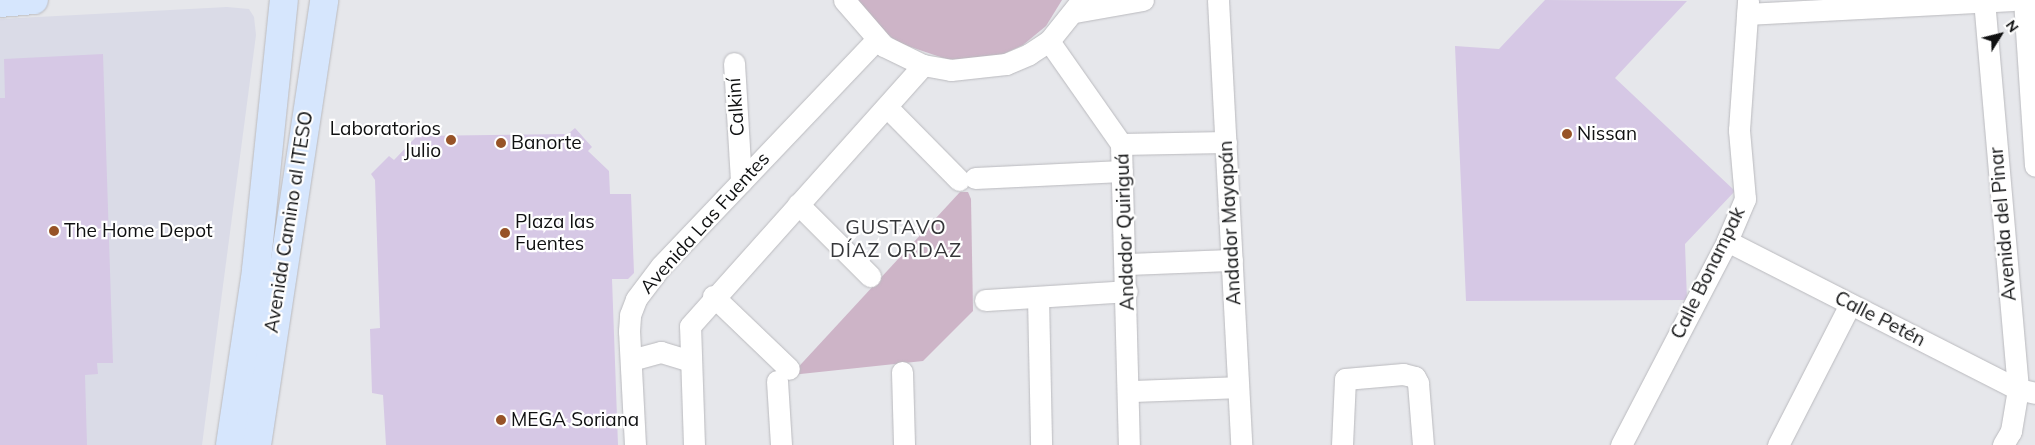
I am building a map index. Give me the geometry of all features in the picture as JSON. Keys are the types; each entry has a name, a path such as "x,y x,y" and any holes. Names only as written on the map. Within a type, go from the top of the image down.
{"main road":[{"path":"0,3 34,0"},
{"name":"Avenida Camino al ITESO","path":"230,445 256,270 284,0"},
{"name":"Avenida Camino al ITESO","path":"257,445 324,0"}],"street":[{"path":"844,0 876,40 902,58 923,65 951,70 1006,64 1050,41 1078,6 1142,0"},
{"name":"Andador Mayapán","path":"1218,0 1241,445"},
{"path":"1747,7 2013,0"},
{"name":"Avenida del Pinar","path":"2024,0 2035,166"},
{"name":"Avenida del Pinar","path":"1984,1 2026,391 2011,431 2003,445"},
{"name":"Calle Bonampak","path":"1621,445 1727,242 1746,190 1739,130 1747,7"},
{"name":"Avenida Las Fuentes","path":"635,445 630,315 636,299 661,266 876,40"},
{"name":"Andador Quiriguá","path":"1050,41 1121,144 1130,391 1129,445"},
{"name":"Calkiní","path":"734,63 741,182"},
{"path":"694,445 690,326 713,296 888,108 923,65"},
{"path":"888,108 967,179 1122,171"},
{"path":"1121,144 1226,142"},
{"path":"798,204 870,276"},
{"name":"Calle Petén","path":"1727,242 2026,391"},
{"path":"1126,264 1232,260"},
{"path":"985,300 1127,291"},
{"path":"713,296 783,375 781,445"},
{"path":"1038,297 1041,445"},
{"path":"1778,445 1850,304"},
{"path":"632,360 661,352 690,361"},
{"path":"902,372 904,445"},
{"path":"1342,445 1345,379 1403,374 1415,377 1418,383 1423,445"},
{"path":"1130,391 1238,387"}],"shaded area":[{"path":"858,0 1062,0 1046,26 1023,45 997,57 952,61 899,43 879,28"},
{"path":"227,7 249,9 254,17 256,35 202,445 0,445 0,19"},
{"path":"960,192 968,192 971,199 973,311 923,361 791,375"}],"building":[{"name":"Nissan","path":"1545,0 1687,1 1615,78 1735,191 1685,244 1687,300 1466,301 1455,46 1499,49"},
{"name":"The Home Depot","path":"103,54 113,363 97,363 98,374 85,375 87,445 0,445 0,98 5,98 4,59"},
{"name":"Plaza las Fuentes","path":"575,128 592,147 588,151 609,171 610,194 631,194 634,273 628,279 612,279 618,445 386,445 383,395 372,393 370,329 380,328 375,180 371,174 389,156 394,160 417,136 568,134"}],"place":[{"name":"Nissan","path":"1567,134"},
{"name":"Laboratorios Julio","path":"451,140"},
{"name":"Banorte","path":"501,143"},
{"name":"The Home Depot","path":"54,231"},
{"name":"Plaza las Fuentes","path":"505,233"},
{"name":"MEGA Soriana","path":"501,420"}],"district":[{"name":"GUSTAVO DÍAZ ORDAZ","path":"896,238"}]}
